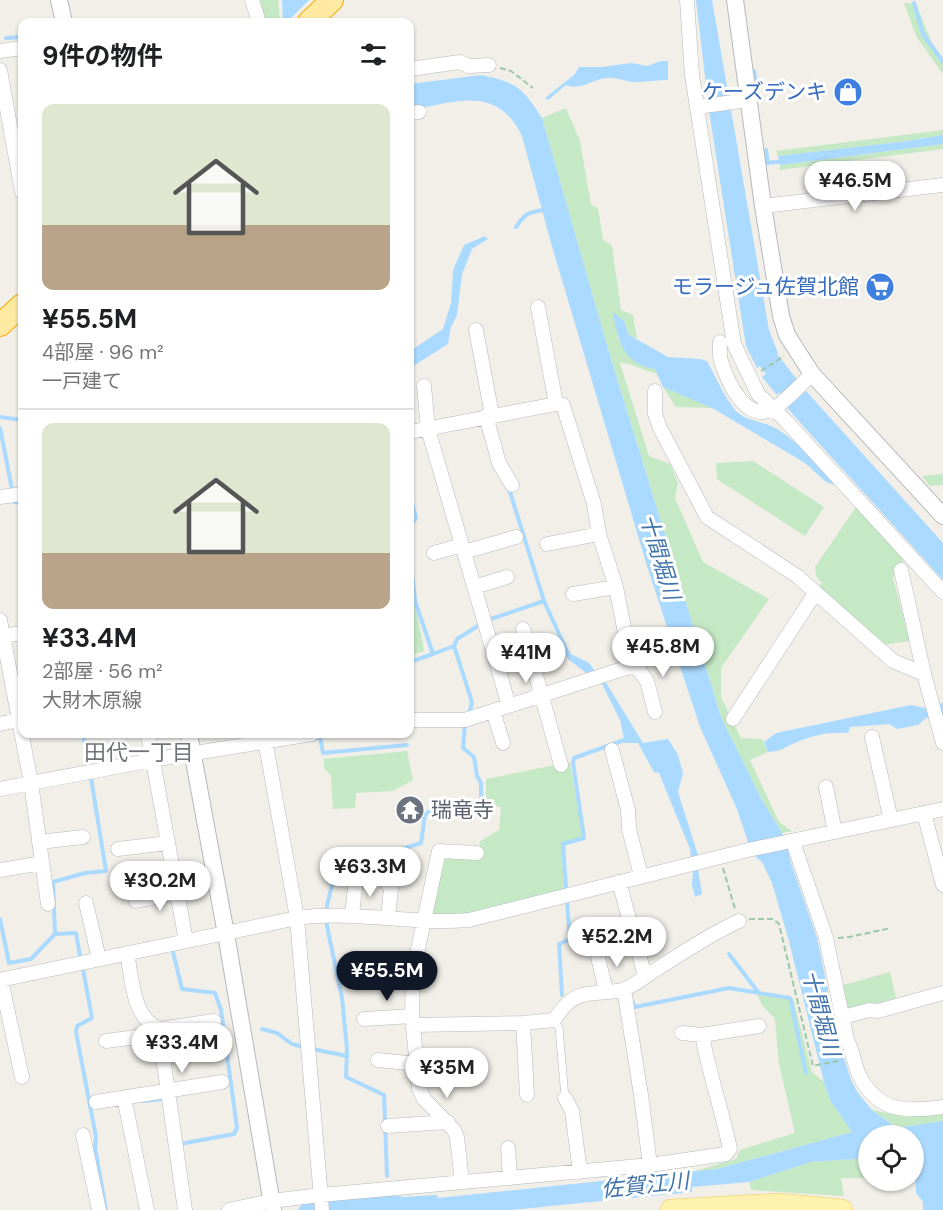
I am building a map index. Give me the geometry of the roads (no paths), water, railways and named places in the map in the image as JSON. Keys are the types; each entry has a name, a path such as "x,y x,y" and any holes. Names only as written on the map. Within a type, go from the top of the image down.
{"highway":[{"path":"0,325 18,309"}],"main road":[{"path":"673,1210 780,1204 842,1210"}],"street":[{"path":"59,0 63,18"},
{"path":"252,0 258,18"},
{"path":"687,0 692,75 734,344 749,379 758,394 775,408 943,592"},
{"path":"735,0 745,101 781,316 787,335 809,377 943,515"},
{"path":"0,51 18,49"},
{"path":"414,68 460,62 469,66 489,65"},
{"path":"0,70 6,135 18,178"},
{"path":"697,107 745,101"},
{"path":"763,206 943,185"},
{"path":"538,307 556,404"},
{"path":"477,330 489,416 500,463 512,485"},
{"path":"720,342 720,360 736,396 748,408 762,412 775,408 809,377"},
{"path":"424,386 428,429 508,706"},
{"path":"655,391 656,414 660,428 707,517 797,576 893,661 924,674"},
{"path":"414,431 556,404 564,405 594,504 599,534 616,587 626,638 635,665 647,681 655,712"},
{"path":"0,497 18,495"},
{"path":"548,544 599,534"},
{"path":"434,553 516,537"},
{"path":"901,570 924,674 935,698 936,718 943,743"},
{"path":"474,587 507,577"},
{"path":"573,594 616,587"},
{"path":"733,719 816,592"},
{"path":"0,621 4,668 18,717"},
{"path":"523,629 561,765"},
{"path":"3,636 18,634"},
{"path":"414,720 467,719 635,665"},
{"path":"493,711 503,743"},
{"path":"0,724 18,720"},
{"path":"872,737 891,820"},
{"path":"22,738 48,904"},
{"path":"149,738 186,941"},
{"path":"190,738 226,934 272,1206"},
{"path":"0,789 265,738 297,918 322,1210"},
{"path":"612,750 628,810 629,829 641,876"},
{"path":"826,787 835,832"},
{"path":"22,1077 1,980 297,918 327,914 423,920 469,920 748,850 943,809"},
{"path":"924,813 943,885"},
{"path":"39,843 83,837"},
{"path":"791,841 826,938 843,1017 859,1074 870,1091 890,1107 912,1111 943,1107"},
{"path":"118,849 168,843"},
{"path":"462,1182 457,1137 448,1122 424,1099 419,1088 413,1020 413,972 439,851 477,853"},
{"path":"0,870 42,863"},
{"path":"388,872 388,885 391,888 388,918"},
{"path":"352,915 356,879"},
{"path":"619,882 645,976"},
{"path":"136,901 177,893"},
{"path":"86,903 99,959"},
{"path":"364,1019 523,1023 554,1020 563,1007 576,997 593,992 624,989 717,931 739,921"},
{"path":"127,953 136,1004 151,1025 159,1031 185,1210"},
{"path":"597,953 606,991"},
{"path":"624,989 650,1165"},
{"path":"843,1017 869,1010 878,1011 943,993"},
{"path":"106,1041 214,1021"},
{"path":"523,1023 527,1095"},
{"path":"682,1033 702,1035 759,1026"},
{"path":"229,1210 272,1206 321,1195 650,1165 726,1154 730,1149 721,1107 708,1069 702,1035"},
{"path":"378,1060 417,1064"},
{"path":"418,1079 472,1077"},
{"path":"96,1102 222,1082"},
{"path":"565,1098 572,1112 579,1172"},
{"path":"126,1107 147,1210"},
{"path":"388,1126 448,1122"},
{"path":"83,1135 99,1210"},
{"path":"508,1148 510,1178"}],"lane":[{"path":"554,1020 559,1028 565,1098"}],"water":[{"path":"282,0 310,0 312,18 283,18"},
{"path":"696,0 712,0 769,330 778,353 757,368 746,346 709,111"},
{"path":"668,61 668,80 635,82 607,78 576,87 566,85 548,100 545,98 575,74 579,67 631,63 647,66"},
{"path":"481,75 503,80 518,88 542,118 608,349 721,717 788,847 790,860 817,938 838,1039 851,1080 872,1110 893,1125 858,1125 858,1159 811,1162 749,1182 692,1187 692,1192 511,1210 298,1210 302,1203 394,1195 403,1197 437,1195 438,1198 717,1169 852,1132 830,1100 824,1082 772,883 762,862 752,854 737,809 700,727 647,566 551,243 522,136 512,120 500,109 487,103 474,100 459,101 414,109 414,83"},
{"path":"943,135 943,144 780,165 778,156 907,141"},
{"path":"485,236 488,239 472,249 462,274 457,315 451,327 448,344 414,365 414,348 443,329 451,303 453,270 464,245"},
{"path":"613,312 624,321 629,335 668,357 707,361 731,405 739,414 781,432 798,445 835,485 826,482 805,463 714,409 663,387 655,369 644,367 636,362 624,349 617,332"},
{"path":"781,363 796,379 777,395 762,377"},
{"path":"806,391 943,543 943,580 787,408"},
{"path":"565,651 589,663 605,681 643,743 668,739 678,755 683,773 678,792 698,855 696,857 702,894 695,897 690,849 659,773 654,772 638,743 625,743 620,720 601,682 568,659"},
{"path":"943,703 943,714 926,718 918,725 897,729 889,724 850,727 848,733 814,736 773,752 768,752 764,742 776,733 911,705 925,708"},
{"path":"943,1121 943,1210 923,1210 923,1202 916,1191 924,1191 924,1125 917,1125"}],"waterway":[{"path":"914,3 923,34 943,62"},
{"path":"6,38 18,37"},
{"path":"754,71 757,92"},
{"path":"766,150 768,163 784,161"},
{"path":"516,227 529,214 547,209"},
{"path":"756,336 763,353 791,389"},
{"path":"0,417 18,419"},
{"path":"0,428 12,489"},
{"path":"507,487 544,601"},
{"path":"14,502 18,502"},
{"path":"414,510 416,518 414,521"},
{"path":"414,592 433,654 454,646 457,639 481,624"},
{"path":"488,620 544,601 570,658"},
{"path":"454,646 472,702 469,714"},
{"path":"414,661 433,654"},
{"path":"387,1176 384,1095 346,1077 347,1049 342,998 327,926 327,905 338,861 344,858 378,856 421,843 425,815 430,811 481,808 481,783 477,776 474,757 463,748 465,724"},
{"path":"84,738 89,767"},
{"path":"320,738 323,753 407,745"},
{"path":"566,888 563,844 584,838 574,758 627,739"},
{"path":"55,934 53,882 85,873 106,871 91,778"},
{"path":"562,995 559,944 570,939 567,902"},
{"path":"0,919 9,963 31,959 55,934 76,933 80,956"},
{"path":"173,952 182,989 215,993 221,1010 237,1128 234,1134 180,1144"},
{"path":"729,954 758,992"},
{"path":"83,969 92,1018 77,1026 76,1032 96,1137 95,1147 106,1210"},
{"path":"632,1001 635,1007 729,988 790,998 806,1073"},
{"path":"262,1029 277,1033 292,1044 304,1047"},
{"path":"312,1049 347,1056"},
{"path":"144,1101 164,1099 164,1102"}],"place":[{"name":"ケーズデンキ","path":"848,92"},
{"name":"モラージュ佐賀北館","path":"880,287"},
{"name":"瑞竜寺","path":"410,810"}],"district":[{"name":"田代一丁目","path":"139,752"}],"water label":[{"name":"十間堀川","path":"660,557"},
{"name":"十間堀川","path":"821,1013"},
{"name":"佐賀江川","path":"645,1185"}]}
